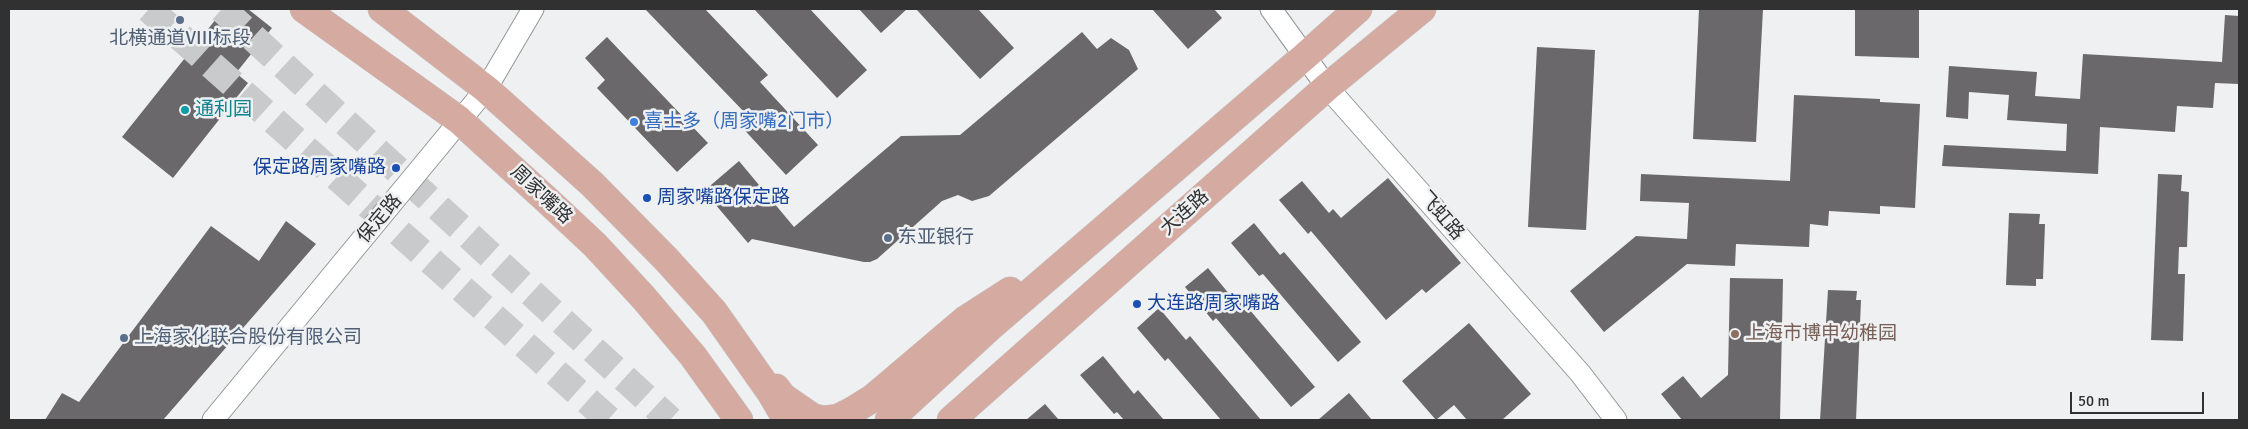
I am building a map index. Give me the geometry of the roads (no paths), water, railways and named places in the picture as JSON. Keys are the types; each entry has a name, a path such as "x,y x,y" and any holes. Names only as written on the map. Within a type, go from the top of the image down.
{"main road":[{"name":"周家嘴路","path":"304,9 459,120 601,252 693,356 739,420"},
{"path":"382,9 486,89 592,184 666,259 714,312 787,420"},
{"path":"889,420 990,327 1358,9"},
{"name":"大连路","path":"951,420 1327,87 1422,9"},
{"path":"735,342 783,397 812,417 823,420 838,418 873,398 965,320 1013,288 1062,264"}],"street":[{"name":"保定路","path":"214,420 486,89 534,9"},
{"name":"飞虹路","path":"1271,9 1327,87 1580,373 1616,420"}],"tunnel":[{"path":"149,9 609,420"},
{"path":"222,9 670,420"}],"place":[{"name":"北横通道VIII标段","path":"180,20"},
{"name":"通利园","path":"185,110"},
{"name":"喜士多（周家嘴2门市）","path":"634,122"},
{"name":"保定路周家嘴路","path":"396,168"},
{"name":"周家嘴路保定路","path":"647,198"},
{"name":"东亚银行","path":"888,238"},
{"name":"大连路周家嘴路","path":"1137,304"},
{"name":"上海市博申幼稚园","path":"1735,334"},
{"name":"上海家化联合股份有限公司","path":"124,338"}]}
